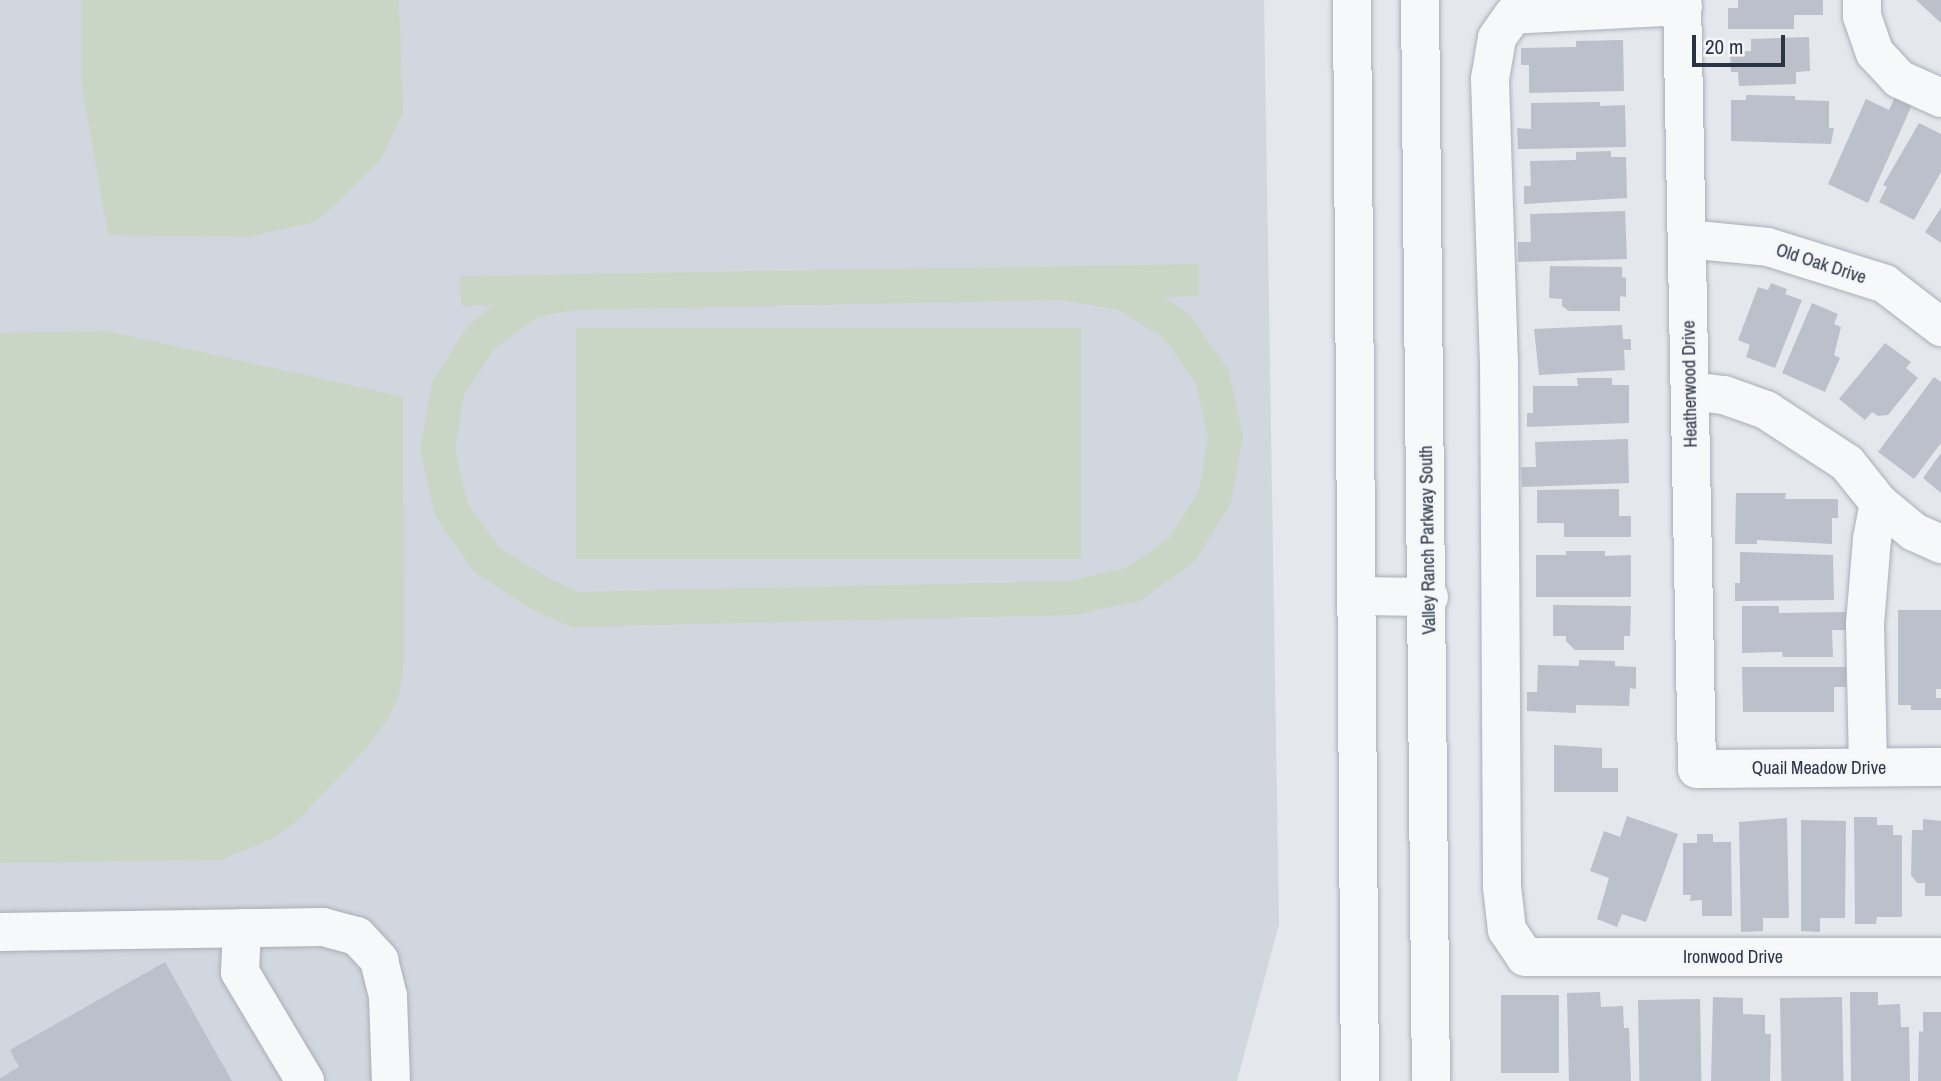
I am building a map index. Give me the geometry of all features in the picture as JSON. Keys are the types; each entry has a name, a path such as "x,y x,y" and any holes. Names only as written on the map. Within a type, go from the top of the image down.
{"street":[{"path":"1352,0 1360,1081"},
{"name":"Valley Ranch Parkway South","path":"1420,0 1429,597 1431,1081"},
{"path":"1862,0 1863,16 1875,53 1899,79 1941,98"},
{"name":"Heatherwood Drive","path":"1683,3 1697,769"},
{"name":"Ironwood Drive","path":"1683,3 1513,15 1497,38 1490,79 1503,580 1502,887 1507,930 1525,957 1941,957"},
{"name":"Old Oak Drive","path":"1687,239 1768,247 1885,284 1941,327"},
{"path":"1690,391 1724,395 1766,410 1847,463 1879,503 1914,532 1941,544"},
{"path":"1868,767 1865,624 1872,539 1879,503"},
{"path":"1356,596 1429,597"},
{"name":"Quail Meadow Drive","path":"1697,769 1941,767"},
{"path":"0,932 323,927 357,936 379,960 388,997 391,1081"},
{"path":"242,928 240,972 304,1081"}],"shaded area":[{"path":"0,0 1264,0 1279,924 1237,1081 0,1081"}],"green space":[{"path":"81,0 399,0 403,113 381,159 331,209 314,222 249,237 108,235 81,80"},
{"path":"1199,264 1199,296 1163,297 1189,314 1228,369 1243,436 1231,503 1195,561 1140,601 1074,615 572,627 531,609 474,572 435,516 420,449 432,382 468,325 494,305 461,306 460,276","holes":["1062,300 1119,310 1165,339 1196,384 1208,437 1199,491 1170,537 1126,568 1069,581 579,592 548,578 499,547 467,502 455,449 464,395 494,349 538,317 572,310"]},
{"path":"576,328 1081,328 1081,559 576,559"},
{"path":"107,331 403,397 404,661 399,697 386,722 365,750 293,825 269,840 221,860 0,863 0,333"}],"building":[{"path":"1738,0 1823,0 1823,15 1794,15 1794,29 1728,29 1728,8 1738,8"},
{"path":"1916,0 1941,0 1941,23"},
{"path":"1809,37 1810,71 1796,72 1796,84 1739,86 1738,72 1731,72 1730,52 1751,51 1751,39"},
{"path":"1623,40 1624,91 1529,93 1529,65 1521,65 1521,48 1576,47 1576,41"},
{"path":"1746,95 1795,96 1795,100 1829,101 1829,128 1834,128 1831,144 1731,141 1731,100 1746,100"},
{"path":"1895,97 1912,105 1868,203 1828,184 1866,99 1889,110"},
{"path":"1600,102 1600,106 1625,105 1626,147 1518,149 1517,128 1531,129 1531,103"},
{"path":"1919,123 1941,134 1941,172 1914,220 1879,202 1887,187 1883,185"},
{"path":"1611,151 1611,157 1626,157 1627,198 1524,204 1524,186 1531,186 1530,161 1576,160 1576,152"},
{"path":"1941,208 1941,243 1925,232"},
{"path":"1625,211 1627,259 1518,262 1518,242 1531,242 1530,214"},
{"path":"1550,266 1622,267 1622,277 1626,278 1626,297 1620,296 1620,311 1569,311 1562,306 1562,299 1549,298"},
{"path":"1771,283 1787,289 1785,294 1802,300 1775,368 1746,357 1750,345 1738,340 1758,287 1768,290"},
{"path":"1812,303 1838,314 1834,324 1841,327 1834,355 1840,358 1825,392 1782,373"},
{"path":"1622,325 1623,339 1631,339 1631,350 1624,350 1625,370 1539,375 1534,329"},
{"path":"1885,343 1911,362 1906,368 1918,378 1888,415 1878,416 1872,412 1865,420 1839,399"},
{"path":"1934,377 1941,382 1941,443 1914,479 1878,452"},
{"path":"1577,378 1612,378 1612,385 1629,385 1629,423 1527,427 1527,413 1533,413 1533,386 1578,386"},
{"path":"1628,439 1629,483 1522,487 1521,467 1536,467 1535,442"},
{"path":"1941,453 1941,493 1923,478"},
{"path":"1619,489 1619,516 1631,516 1631,537 1564,537 1564,523 1537,523 1537,490"},
{"path":"1736,493 1786,493 1785,499 1838,499 1838,518 1832,518 1832,544 1757,540 1757,544 1735,544"},
{"path":"1566,551 1605,551 1605,556 1631,555 1631,597 1536,597 1536,555 1566,555"},
{"path":"1740,552 1833,555 1834,600 1735,601 1735,583 1740,583"},
{"path":"1553,605 1631,606 1630,636 1624,636 1624,650 1575,650 1566,641 1566,636 1553,636"},
{"path":"1742,606 1779,606 1779,613 1846,612 1846,630 1832,630 1833,657 1783,657 1782,652 1742,653"},
{"path":"1898,610 1941,610 1941,689 1936,689 1936,698 1941,698 1941,710 1911,710 1911,705 1898,705"},
{"path":"1579,660 1615,661 1615,666 1636,667 1636,689 1630,688 1629,706 1576,705 1576,713 1527,711 1527,692 1537,692 1538,665 1579,666"},
{"path":"1742,667 1846,667 1846,687 1834,687 1834,712 1743,712"},
{"path":"1554,745 1602,748 1602,768 1618,768 1618,792 1554,792"},
{"path":"1627,816 1678,834 1646,922 1622,914 1617,927 1597,919 1609,878 1590,871 1604,831 1620,837"},
{"path":"1854,817 1877,817 1877,825 1893,825 1893,835 1902,835 1902,917 1877,917 1876,924 1855,924"},
{"path":"1787,818 1789,918 1763,918 1763,931 1741,932 1739,822"},
{"path":"1923,819 1941,821 1941,896 1925,896 1925,883 1917,883 1911,875 1912,830 1923,830"},
{"path":"1801,820 1846,821 1845,918 1820,918 1820,932 1801,931"},
{"path":"1697,834 1713,834 1713,842 1731,842 1732,916 1702,916 1702,900 1690,901 1691,895 1683,895 1683,843 1697,843"},
{"path":"165,962 232,1081 0,1081 0,1078 19,1067 10,1050"},
{"path":"1600,992 1601,1007 1623,1006 1624,1028 1629,1028 1631,1081 1569,1081 1567,993"},
{"path":"1850,992 1878,992 1878,1005 1900,1004 1901,1027 1909,1027 1910,1081 1851,1081"},
{"path":"1501,995 1559,995 1559,1073 1501,1073"},
{"path":"1713,997 1743,998 1743,1014 1765,1015 1765,1034 1771,1034 1770,1081 1711,1081"},
{"path":"1842,997 1843,1081 1781,1081 1780,998"},
{"path":"1700,999 1701,1081 1639,1081 1638,1000"},
{"path":"1923,1012 1941,1012 1941,1081 1918,1081 1919,1031 1923,1032"}]}
